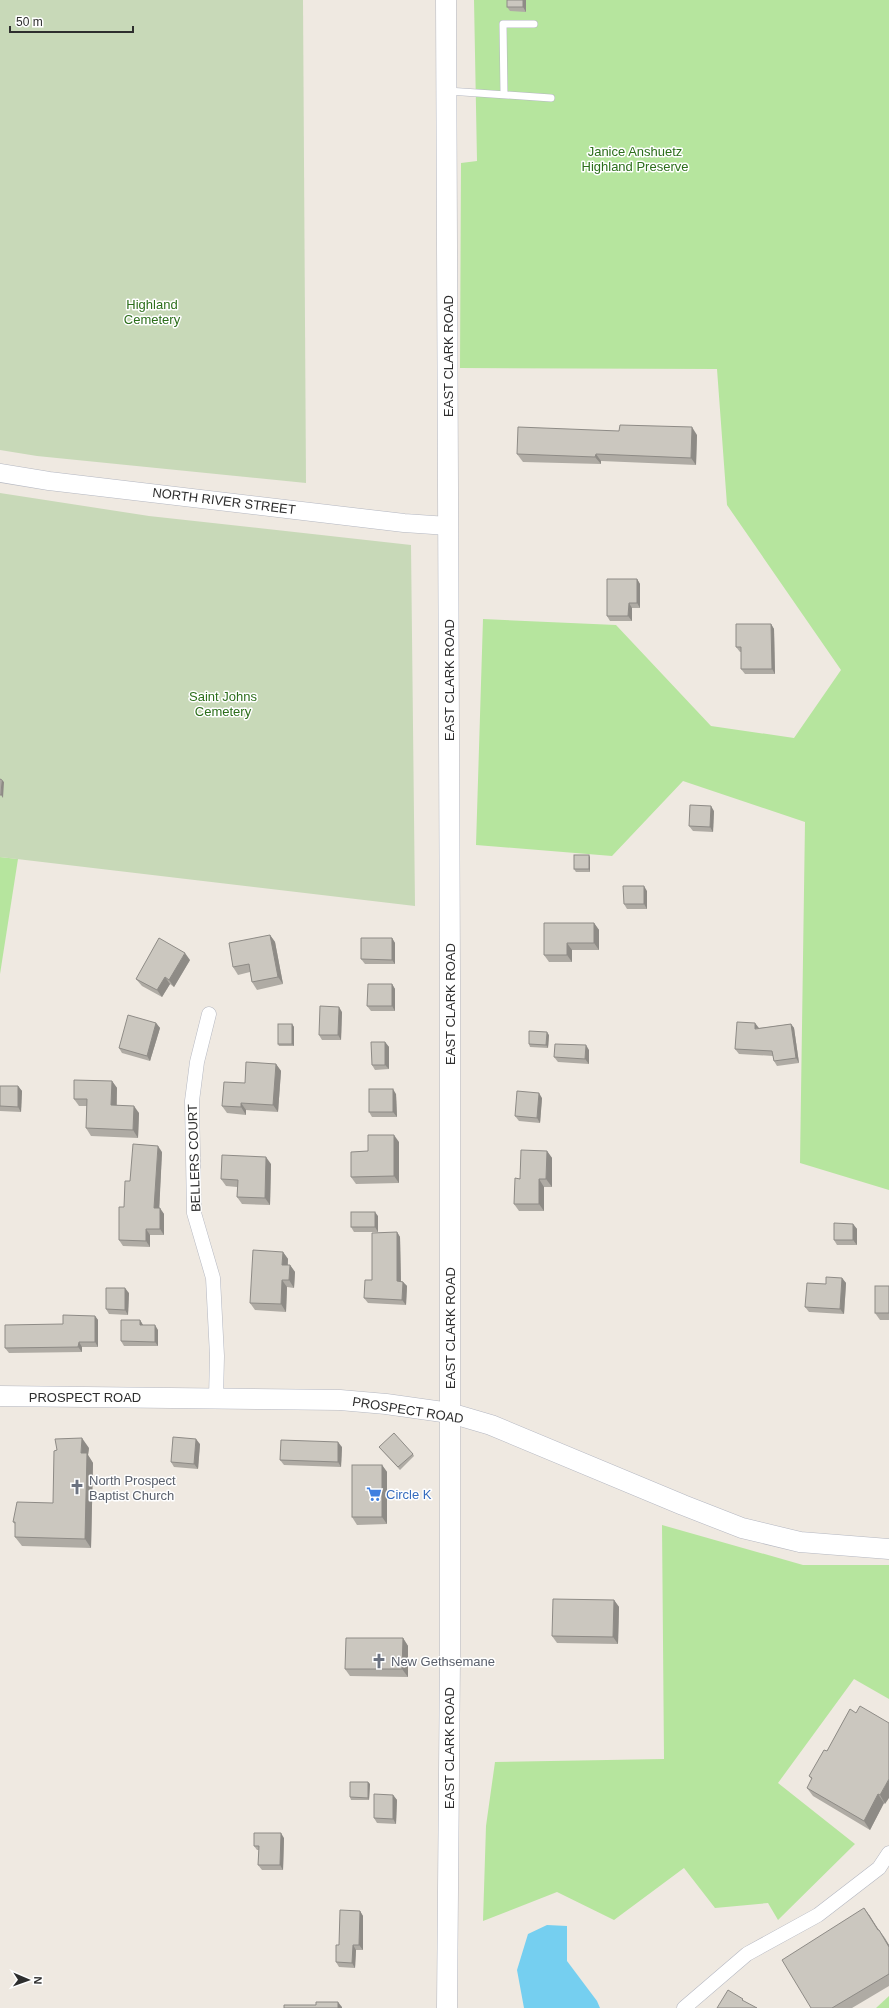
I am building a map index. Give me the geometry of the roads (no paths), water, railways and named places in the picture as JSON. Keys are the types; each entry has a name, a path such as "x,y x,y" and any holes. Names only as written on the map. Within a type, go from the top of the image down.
{"main road":[{"name":"EAST CLARK ROAD","path":"446,0 450,1413 447,2008"},
{"name":"PROSPECT ROAD","path":"0,1396 340,1400 386,1404 450,1413 491,1425 683,1506 742,1528 800,1542 889,1549"}],"street":[{"name":"NORTH RIVER STREET","path":"0,473 56,482 448,526"},
{"name":"BELLERS COURT","path":"209,1014 197,1062 192,1101 194,1213 213,1278 217,1356 216,1398"},
{"path":"684,2008 748,1954 818,1915 878,1868 889,1853"}],"lane":[{"path":"504,94 503,24 534,24"},
{"path":"446,91 551,98"}],"water":[{"path":"547,1925 567,1926 567,1961 597,2001 600,2008 524,2008 517,1970 528,1934"}],"place":[{"name":"North Prospect Baptist Church","path":"77,1487"},
{"name":"Circle K","path":"374,1494"},
{"name":"New Gethsemane","path":"379,1661"}],"park label":[{"name":"Janice Anshuetz Highland Preserve","path":"635,158"},
{"name":"Highland Cemetery","path":"152,312"},
{"name":"Saint Johns Cemetery","path":"223,704"}]}
